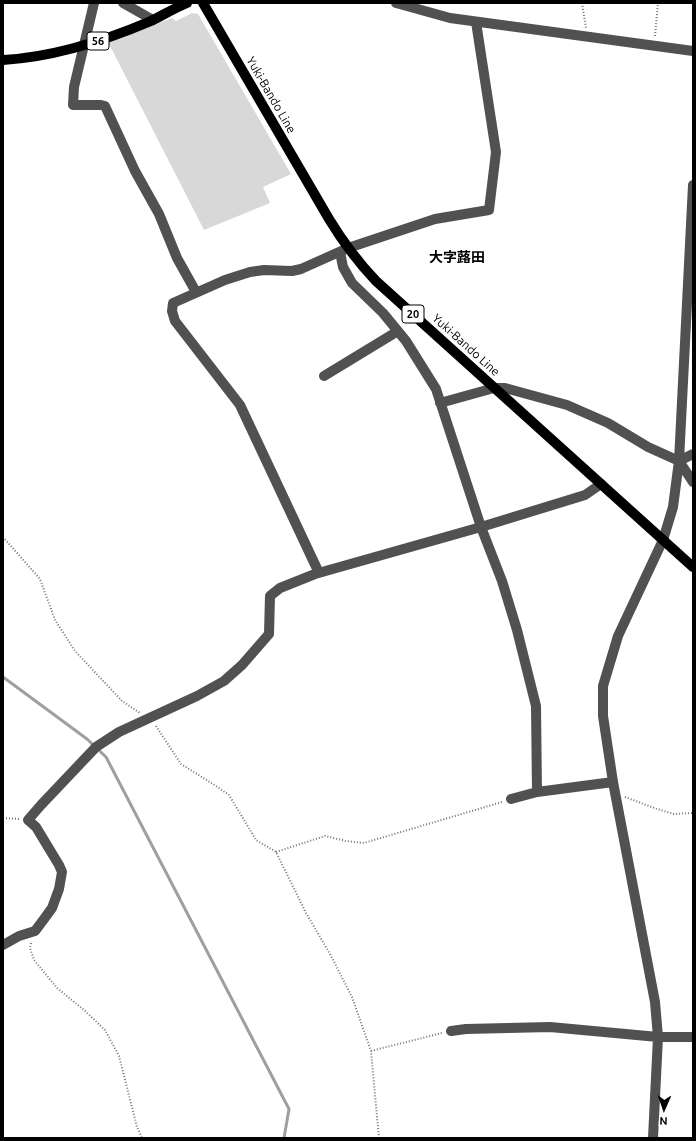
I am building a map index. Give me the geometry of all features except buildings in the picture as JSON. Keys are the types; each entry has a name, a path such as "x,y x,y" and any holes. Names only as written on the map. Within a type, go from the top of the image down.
{"main road":[{"name":"56","path":"3,60 48,55 84,46 152,20 187,3"},
{"name":"Yuki-Bando Line","path":"203,3 306,181 344,250 376,281 693,567"}],"street":[{"path":"123,3 152,20"},
{"path":"396,3 450,18 693,51"},
{"path":"91,4 84,46 74,87 73,105 101,105 105,106 108,110 135,171 159,214 177,258 196,292"},
{"path":"319,572 240,405 175,321 172,311 173,302 225,280 250,272 264,270 292,272 344,250 435,219 490,210 496,152 476,22"},
{"path":"653,1138 658,1037 654,1002 613,782 603,716 603,686 618,636 663,540 673,507 678,461 693,185"},
{"path":"344,250 343,267 352,283 383,313 398,331 436,389 481,527 502,581 517,630 536,706 537,792"},
{"path":"324,376 398,331"},
{"path":"440,403 494,388 505,388 567,405 608,423 648,447 678,461 693,482"},
{"path":"678,461 693,454"},
{"path":"3,945 19,936 35,931 52,908 59,889 62,872 59,865 36,827 28,820 96,747 119,732 198,696 224,681 242,665 269,634 270,596 280,588 319,572 481,527 585,495 601,484"},
{"path":"511,799 537,792 613,782"},
{"path":"451,1031 466,1029 550,1027 658,1037 693,1037"}],"path":[{"path":"582,3 587,37"},
{"path":"654,46 658,3"},
{"path":"3,537 40,579 55,620 75,651 122,701 148,718 160,731 181,764 229,796 256,840 276,852 306,913 330,954 352,997 372,1051 378,1138"},
{"path":"616,794 674,814 693,813"},
{"path":"276,852 325,836 346,841 364,843 511,799"},
{"path":"3,818 28,820"},
{"path":"35,931 30,948 34,960 57,988 84,1010 104,1030 120,1056 137,1127 142,1138"},
{"path":"372,1051 451,1031"}],"shaded area":[{"path":"192,13 198,14 291,174 263,187 270,203 204,230 108,42 172,18 176,21"}],"waterway":[{"path":"3,677 87,739 106,757 289,1109 284,1138"}],"district":[{"name":"大字蕗田","path":"457,257"}]}
